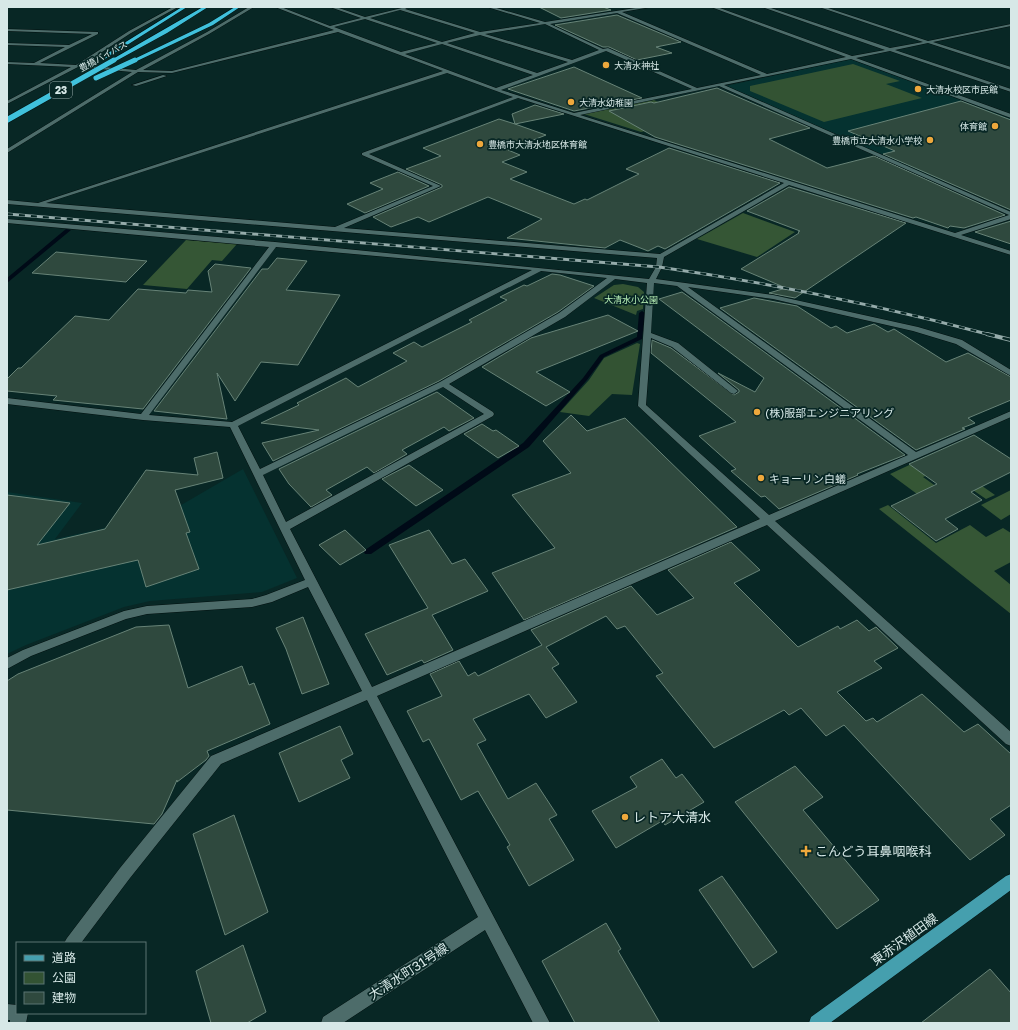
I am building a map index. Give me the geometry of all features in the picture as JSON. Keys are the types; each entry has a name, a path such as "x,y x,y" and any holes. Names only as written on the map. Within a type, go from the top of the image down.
{"highway":[{"name":"23","path":"7,119 185,7"},
{"name":"豊橋バイパス","path":"7,119 165,32 206,7"},
{"name":"23","path":"47,98 91,81 211,24 238,7"}],"main road":[{"name":"東赤沢植田線","path":"817,1023 1011,881"}],"street":[{"path":"7,103 78,66 130,32 176,7"},
{"path":"7,151 137,71 208,33 252,7"},
{"path":"277,7 446,72 543,106 574,114 621,131 790,182 998,249 1011,255"},
{"path":"332,7 539,75"},
{"path":"329,27 409,7"},
{"path":"489,7 544,23 602,50"},
{"path":"400,54 481,33 649,7"},
{"path":"713,7 1011,116"},
{"path":"764,7 1011,91"},
{"path":"821,7 1011,69"},
{"path":"400,9 574,62"},
{"path":"618,12 766,75"},
{"path":"574,114 698,90 889,49 1011,25"},
{"path":"7,30 96,33 35,64"},
{"path":"134,85 339,30"},
{"path":"7,44 69,46"},
{"path":"496,90 606,49 698,90"},
{"path":"7,63 78,66 162,73 183,71"},
{"path":"35,205 446,72"},
{"path":"720,85 1011,214"},
{"path":"334,230 438,186 424,178 364,154 517,97"},
{"path":"7,202 661,256 790,182"},
{"path":"955,235 1011,217"},
{"path":"7,221 540,269 679,284 773,297 915,329 959,342 1011,374"},
{"path":"7,231 19,222"},
{"path":"143,417 275,244"},
{"path":"661,256 658,267 651,281 642,406 1011,740"},
{"path":"7,401 143,417 233,424 540,269"},
{"path":"258,474 443,384 562,315 613,277"},
{"path":"679,284 915,456"},
{"path":"647,334 675,345 734,391"},
{"path":"284,528 490,414 443,384"},
{"path":"73,942 125,872 216,760 1011,414"},
{"path":"233,424 284,528 542,1023"},
{"path":"7,664 27,653 124,615 147,610 252,602 268,599 312,582"},
{"name":"大清水町31号線","path":"329,1023 488,919"}],"shaded area":[{"name":"豊橋市立大清水小学校","path":"850,59 1011,119 1011,161 943,181 726,86"},
{"path":"243,469 297,578 262,592 150,601 124,607 26,645 7,654 7,492 82,503 55,539 164,515"}],"green space":[{"path":"853,64 900,81 886,84 922,98 824,122 750,91 750,86"},
{"path":"654,100 679,112 722,114 641,132 584,114"},
{"path":"743,213 795,232 757,257 697,239"},
{"path":"186,240 237,244 222,261 212,260 187,289 143,285"},
{"name":"大清水小公園","path":"623,284 638,287 644,292 643,309 637,311 636,315 594,298 614,285"},
{"path":"637,343 640,344 632,395 612,394 589,416 560,412 589,380 604,358"},
{"path":"935,453 995,495 986,499 942,469 923,477 958,502 940,511 890,474"},
{"path":"1011,490 1011,514 1001,520 981,505"},
{"path":"888,505 936,543 970,525 986,537 1003,528 1011,533 1011,562 994,571 1011,585 1011,614 879,509"}],"building":[{"path":"539,7 603,7 611,10 561,18"},
{"path":"617,15 681,42 656,47 672,53 637,60 609,47 603,47 555,25"},
{"path":"574,67 642,98 574,111 508,89"},
{"path":"717,88 810,128 769,139 827,168 874,156 1005,215 964,228 950,226 948,228 655,137 609,111 651,102 654,103"},
{"path":"961,101 1011,120 1011,210 883,154 895,151 848,131"},
{"path":"535,105 564,114 515,124 512,114"},
{"path":"499,119 546,135 508,150 520,155 502,162 527,172 510,179 574,204 585,199 587,200 639,174 626,169 669,148 780,183 665,249 658,246 648,251 620,240 605,248 507,238 542,219 488,197 429,222 418,217 391,227 373,217 442,187 442,185 406,169 441,156 423,148"},
{"path":"398,172 429,186 365,213 347,204 383,189 370,183"},
{"path":"789,187 906,223 795,298 769,293 786,288 741,269 800,231 747,211"},
{"path":"1011,221 1011,244 975,232"},
{"path":"56,252 147,261 126,282 32,273"},
{"path":"277,258 307,261 286,290 340,295 298,365 261,362 235,401 217,373 227,419 154,411 262,269 268,269"},
{"path":"215,264 251,268 143,409 53,400 57,396 7,391 7,379 18,368 21,368 75,316 109,320 138,289 186,293 188,290 212,292 208,271"},
{"path":"552,274 560,275 594,286 558,312 439,381 273,461 262,443 319,430 261,423 299,405 297,403 346,378 358,387 407,361 393,353 414,342 422,347 472,322 469,320 507,300 500,297 524,285 527,286"},
{"path":"682,292 905,455 857,474 858,475 779,509 765,496 761,497 731,471 736,469 699,436 736,422 651,353 652,340 671,348 734,395 739,392 739,390 718,373 755,392 764,378 659,299"},
{"path":"754,298 797,306 831,328 836,326 847,333 874,324 888,332 894,329 946,362 968,353 1011,377 1011,400 968,418 975,423 962,428 965,429 916,450 720,308"},
{"path":"608,315 638,331 536,372 570,392 546,406 482,367 531,338"},
{"path":"437,392 474,418 449,431 444,427 402,450 407,454 374,473 367,467 326,490 332,495 311,507 289,484 279,469"},
{"path":"571,415 587,431 625,418 737,527 524,620 492,573 555,548 512,495 571,473 543,441"},
{"path":"482,424 493,431 496,430 519,446 498,458 464,434"},
{"path":"974,435 1011,459 1011,472 971,492 982,500 945,519 958,529 936,541 891,506 937,484 909,464"},
{"path":"217,452 223,478 175,490 190,532 186,533 199,569 146,587 138,560 7,590 7,495 70,503 37,545 105,529 146,470 198,475 194,458"},
{"path":"409,465 443,490 416,506 382,479"},
{"path":"345,530 366,550 340,565 319,545"},
{"path":"429,530 452,564 465,559 488,591 432,615 453,650 424,663 422,660 387,675 365,634 428,608 389,545"},
{"path":"731,542 760,570 734,583 798,647 838,626 840,629 857,620 869,631 876,627 898,648 874,661 882,668 837,692 866,721 873,718 877,722 922,694 964,732 978,724 1011,754 1011,805 990,819 1005,835 970,860 844,725 826,736 801,708 789,715 784,710 714,748 656,676 663,673 625,626 617,629 606,616 546,647 559,664 552,668 577,702 546,718 529,694 473,719 486,740 477,744 508,799 536,783 557,815 549,819 574,860 529,886 507,847 510,845 478,791 461,800 429,739 423,742 407,711 442,696 430,674 459,661 468,676 475,672 478,676 542,645 531,630 631,586 657,615 694,598 668,570"},
{"path":"303,617 329,684 302,694 286,649 276,628"},
{"path":"169,625 188,688 242,666 249,685 254,683 270,724 207,751 209,756 206,760 177,782 177,780 162,814 154,824 7,810 7,681 18,674 136,627"},
{"path":"340,726 353,754 341,760 350,778 299,802 279,753"},
{"path":"662,759 676,778 682,774 704,802 665,825 662,821 616,848 592,811 637,787 630,777"},
{"path":"795,766 823,797 803,810 879,900 837,929 735,802"},
{"path":"234,815 268,912 225,935 193,834"},
{"path":"722,876 777,952 753,968 699,890"},
{"path":"606,923 621,949 618,951 660,1023 575,1023 542,961"},
{"path":"243,945 266,1012 247,1023 211,1023 196,971"},
{"path":"990,969 1011,993 1011,1023 921,1023"}],"waterway":[{"path":"7,281 68,230"},
{"path":"368,552 526,445 585,379 602,356 640,338 642,313"}],"railway":[{"path":"7,214 659,267 743,280 826,296 909,314 991,335"},
{"path":"987,334 991,335"},
{"path":"991,335 1011,340"}],"place":[{"name":"大清水神社","path":"606,65"},
{"name":"大清水校区市民館","path":"918,89"},
{"name":"大清水幼稚園","path":"571,102"},
{"name":"体育館","path":"995,126"},
{"name":"豊橋市立大清水小学校","path":"930,140"},
{"name":"豊橋市大清水地区体育館","path":"480,144"},
{"name":"(株)服部エンジニアリング","path":"757,412"},
{"name":"キョーリン白蟻","path":"761,478"},
{"name":"レトア大清水","path":"625,817"},
{"name":"こんどう耳鼻咽喉科","path":"806,851"}]}
